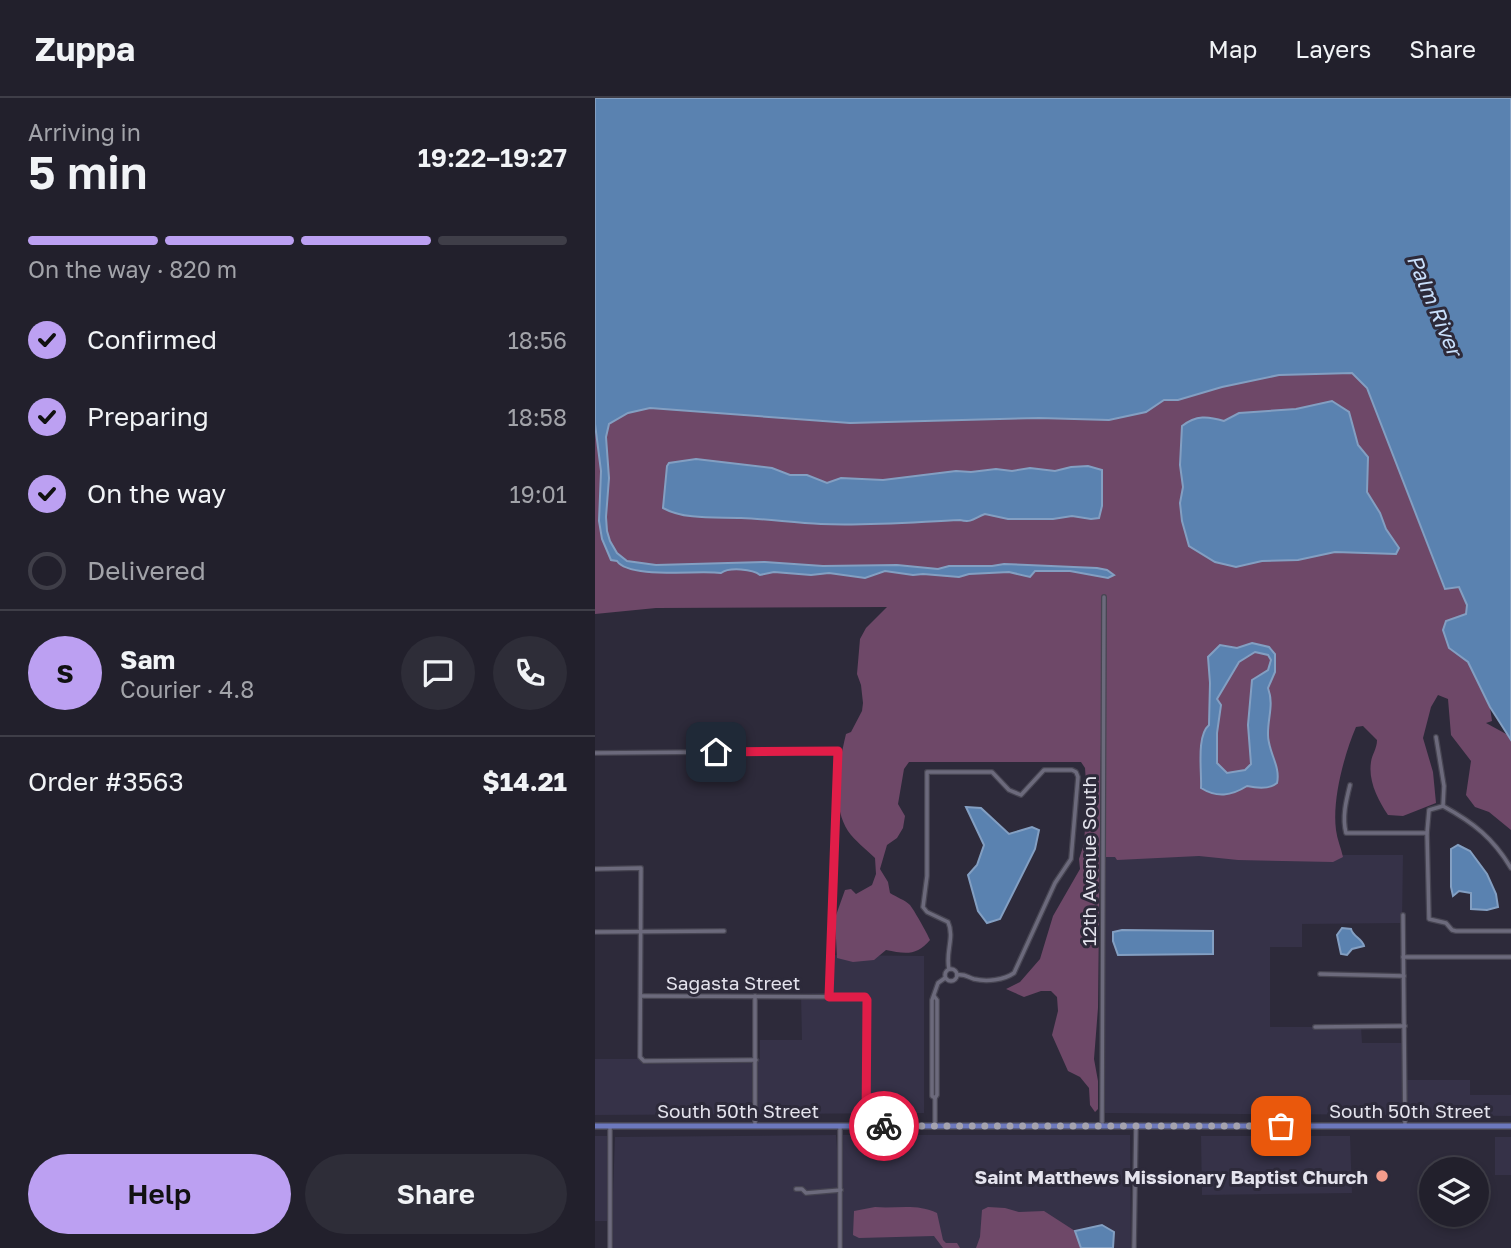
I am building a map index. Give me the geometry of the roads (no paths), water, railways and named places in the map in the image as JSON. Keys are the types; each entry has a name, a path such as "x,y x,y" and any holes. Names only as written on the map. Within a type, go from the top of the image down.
{"main road":[{"name":"South 50th Street","path":"595,1126 1511,1126"}],"street":[{"name":"12th Avenue South","path":"1102,1126 1104,597"},
{"path":"1436,737 1444,786 1443,806"},
{"path":"595,752 838,751 829,997"},
{"path":"935,1126 938,1054 937,1000 934,996 938,984 949,969 951,927 949,922 927,912 923,907 927,876 926,772 992,772 1009,790 1020,795 1044,770 1072,769 1078,777 1071,859 1055,884 1014,973 1006,979 974,979 966,974 957,975 952,981 945,978"},
{"path":"1350,785 1345,802 1346,833 1427,833"},
{"path":"1443,806 1429,810 1429,919 1445,923 1456,931 1511,931"},
{"path":"1443,806 1496,844 1511,868"},
{"path":"595,869 641,868 640,1057 645,1061 756,1060"},
{"path":"1403,915 1405,1126"},
{"path":"595,932 725,931"},
{"path":"1403,957 1511,957"},
{"path":"949,969 955,970 957,975"},
{"path":"1320,974 1404,976"},
{"name":"Sagasta Street","path":"641,996 866,999 866,1126"},
{"path":"755,996 755,1126"},
{"path":"1315,1027 1405,1026"},
{"path":"610,1126 610,1248"},
{"path":"840,1126 840,1248"},
{"path":"1134,1248 1136,1126"},
{"path":"796,1189 802,1189 806,1193 841,1190"}],"water":[{"name":"Palm River","path":"595,98 1511,98 1511,740 1490,707 1468,662 1449,648 1443,630 1446,621 1466,614 1467,605 1459,587 1445,589 1367,388 1352,373 1279,375 1178,400 1164,400 1146,412 1109,420 1039,418 850,423 650,408 628,413 609,424 606,437 609,478 607,531 617,553 627,561 656,565 765,562 823,566 897,565 938,569 949,566 1004,564 1097,568 1114,575 1108,578 1070,571 1035,571 1030,577 1009,572 959,577 885,571 865,578 829,573 811,575 774,572 760,575 741,570 721,573 665,573 635,570 611,560 602,539 599,521 601,471 595,424"},
{"path":"1332,401 1349,412 1358,445 1368,457 1367,492 1399,548 1396,554 1335,552 1298,560 1262,561 1236,567 1215,562 1189,546 1180,503 1183,487 1180,465 1182,426 1197,418 1224,421 1239,413 1296,409"},
{"path":"696,459 772,468 790,475 807,475 827,483 841,478 883,480 956,471 1012,471 1030,468 1055,471 1088,466 1102,470 1102,506 1099,518 1091,519 1072,516 1053,519 1008,519 985,514 968,521 856,524 701,517 663,508 669,463"},
{"path":"1252,643 1269,647 1275,654 1275,672 1268,688 1271,705 1268,733 1278,776 1277,783 1266,788 1247,786 1230,794 1218,794 1201,788 1202,737 1209,725 1208,657 1220,645 1237,648","holes":["1255,652 1268,655 1271,660 1268,670 1252,680 1248,725 1251,764 1245,770 1227,773 1217,763 1221,705 1217,699 1239,662"]},
{"path":"966,807 981,808 1009,834 1032,827 1039,830 1035,849 1000,919 987,923 978,911 968,875 977,865 984,845"},
{"path":"1458,845 1470,851 1487,874 1496,894 1498,907 1487,910 1471,909 1471,893 1459,891 1453,896 1451,849"},
{"path":"1342,928 1351,929 1364,946 1352,949 1347,955 1341,954 1337,935"},
{"path":"1213,931 1213,954 1118,955 1113,932"},
{"path":"1102,1225 1114,1232 1113,1248 1081,1248 1075,1231"}],"place":[{"name":"Saint Matthews Missionary Baptist Church","path":"1382,1176"}]}
